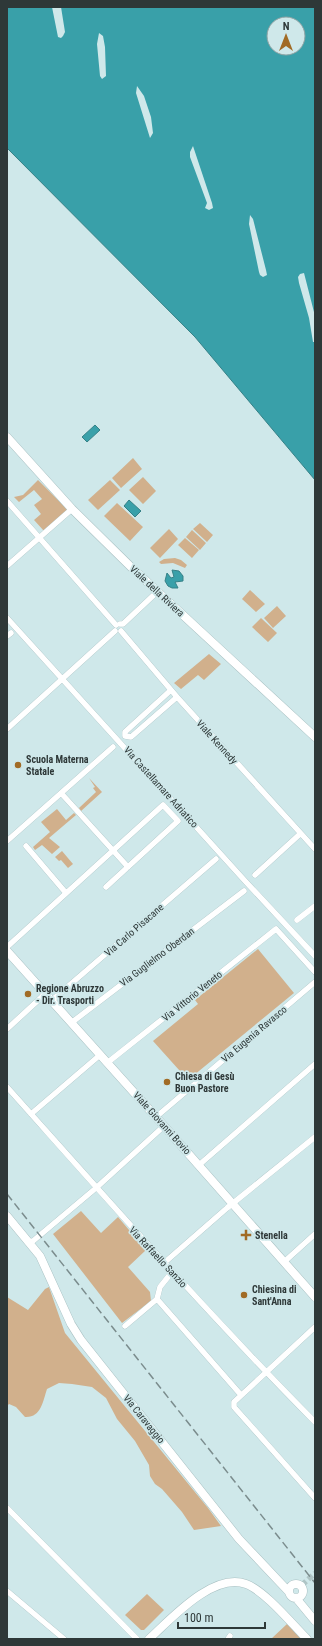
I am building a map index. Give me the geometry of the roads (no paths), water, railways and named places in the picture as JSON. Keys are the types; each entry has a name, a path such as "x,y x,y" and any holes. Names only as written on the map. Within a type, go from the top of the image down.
{"street":[{"name":"Viale della Riviera","path":"7,437 72,509 158,592 315,737"},
{"name":"Viale Kennedy","path":"7,501 177,697 315,850"},
{"path":"7,566 72,509"},
{"path":"7,729 158,592"},
{"name":"Via Castellamare Adriatico","path":"7,618 315,956"},
{"path":"171,690 125,732 125,736 131,737 177,697"},
{"path":"7,841 113,747"},
{"path":"61,793 128,867"},
{"path":"7,947 163,805 178,821 106,887"},
{"path":"255,875 300,834"},
{"path":"26,846 66,893"},
{"name":"Via Carlo Pisacane","path":"51,1000 216,859"},
{"name":"Via Guglielmo Oberdan","path":"71,1023 244,891"},
{"path":"298,920 315,906"},
{"name":"Via Vittorio Veneto","path":"107,1063 276,929 315,972"},
{"name":"Viale Giovanni Bovio","path":"7,951 100,1056 156,1116 315,1297"},
{"name":"Via Eugenia Ravasco","path":"156,1116 315,982"},
{"path":"7,1029 46,994"},
{"path":"32,1114 100,1056"},
{"path":"199,1165 315,1064"},
{"name":"Via Raffaello Sanzio","path":"7,1087 172,1272 315,1422"},
{"path":"31,1242 96,1188 164,1126"},
{"path":"164,1263 232,1203 315,1137"},
{"name":"Via Caravaggio","path":"7,1216 31,1242 40,1256 71,1324 81,1340 239,1539 280,1582 296,1587 290,1596 299,1597 304,1608 315,1621"},
{"path":"284,1262 315,1234"},
{"path":"125,1326 157,1299 160,1287 172,1272"},
{"path":"157,1299 242,1395"},
{"path":"315,1327 234,1402 234,1407 315,1498"},
{"path":"7,1508 137,1639"},
{"path":"149,1639 200,1594 215,1586 232,1582 245,1584 253,1588 271,1603 307,1639"},
{"path":"296,1587 302,1591 299,1597"},
{"path":"7,1591 61,1638"}],"water":[{"path":"7,7 315,7 315,480 195,337 7,148"},
{"path":"95,425 100,430 87,442 82,437"},
{"path":"129,500 141,511 135,517 124,506"},
{"path":"172,570 179,571 183,576 183,581 175,582 178,588 168,586 165,581 167,573 171,578 174,577"}],"tunnel":[{"path":"302,1585 315,1573"}],"railway":[{"path":"7,1194 315,1583"}],"place":[{"name":"Scuola Materna Statale","path":"18,765"},
{"name":"Regione Abruzzo - Dir. Trasporti","path":"28,994"},
{"name":"Chiesa di Gesù Buon Pastore","path":"167,1082"},
{"name":"Stenella","path":"246,1235"},
{"name":"Chiesina di Sant'Anna","path":"244,1295"}]}
